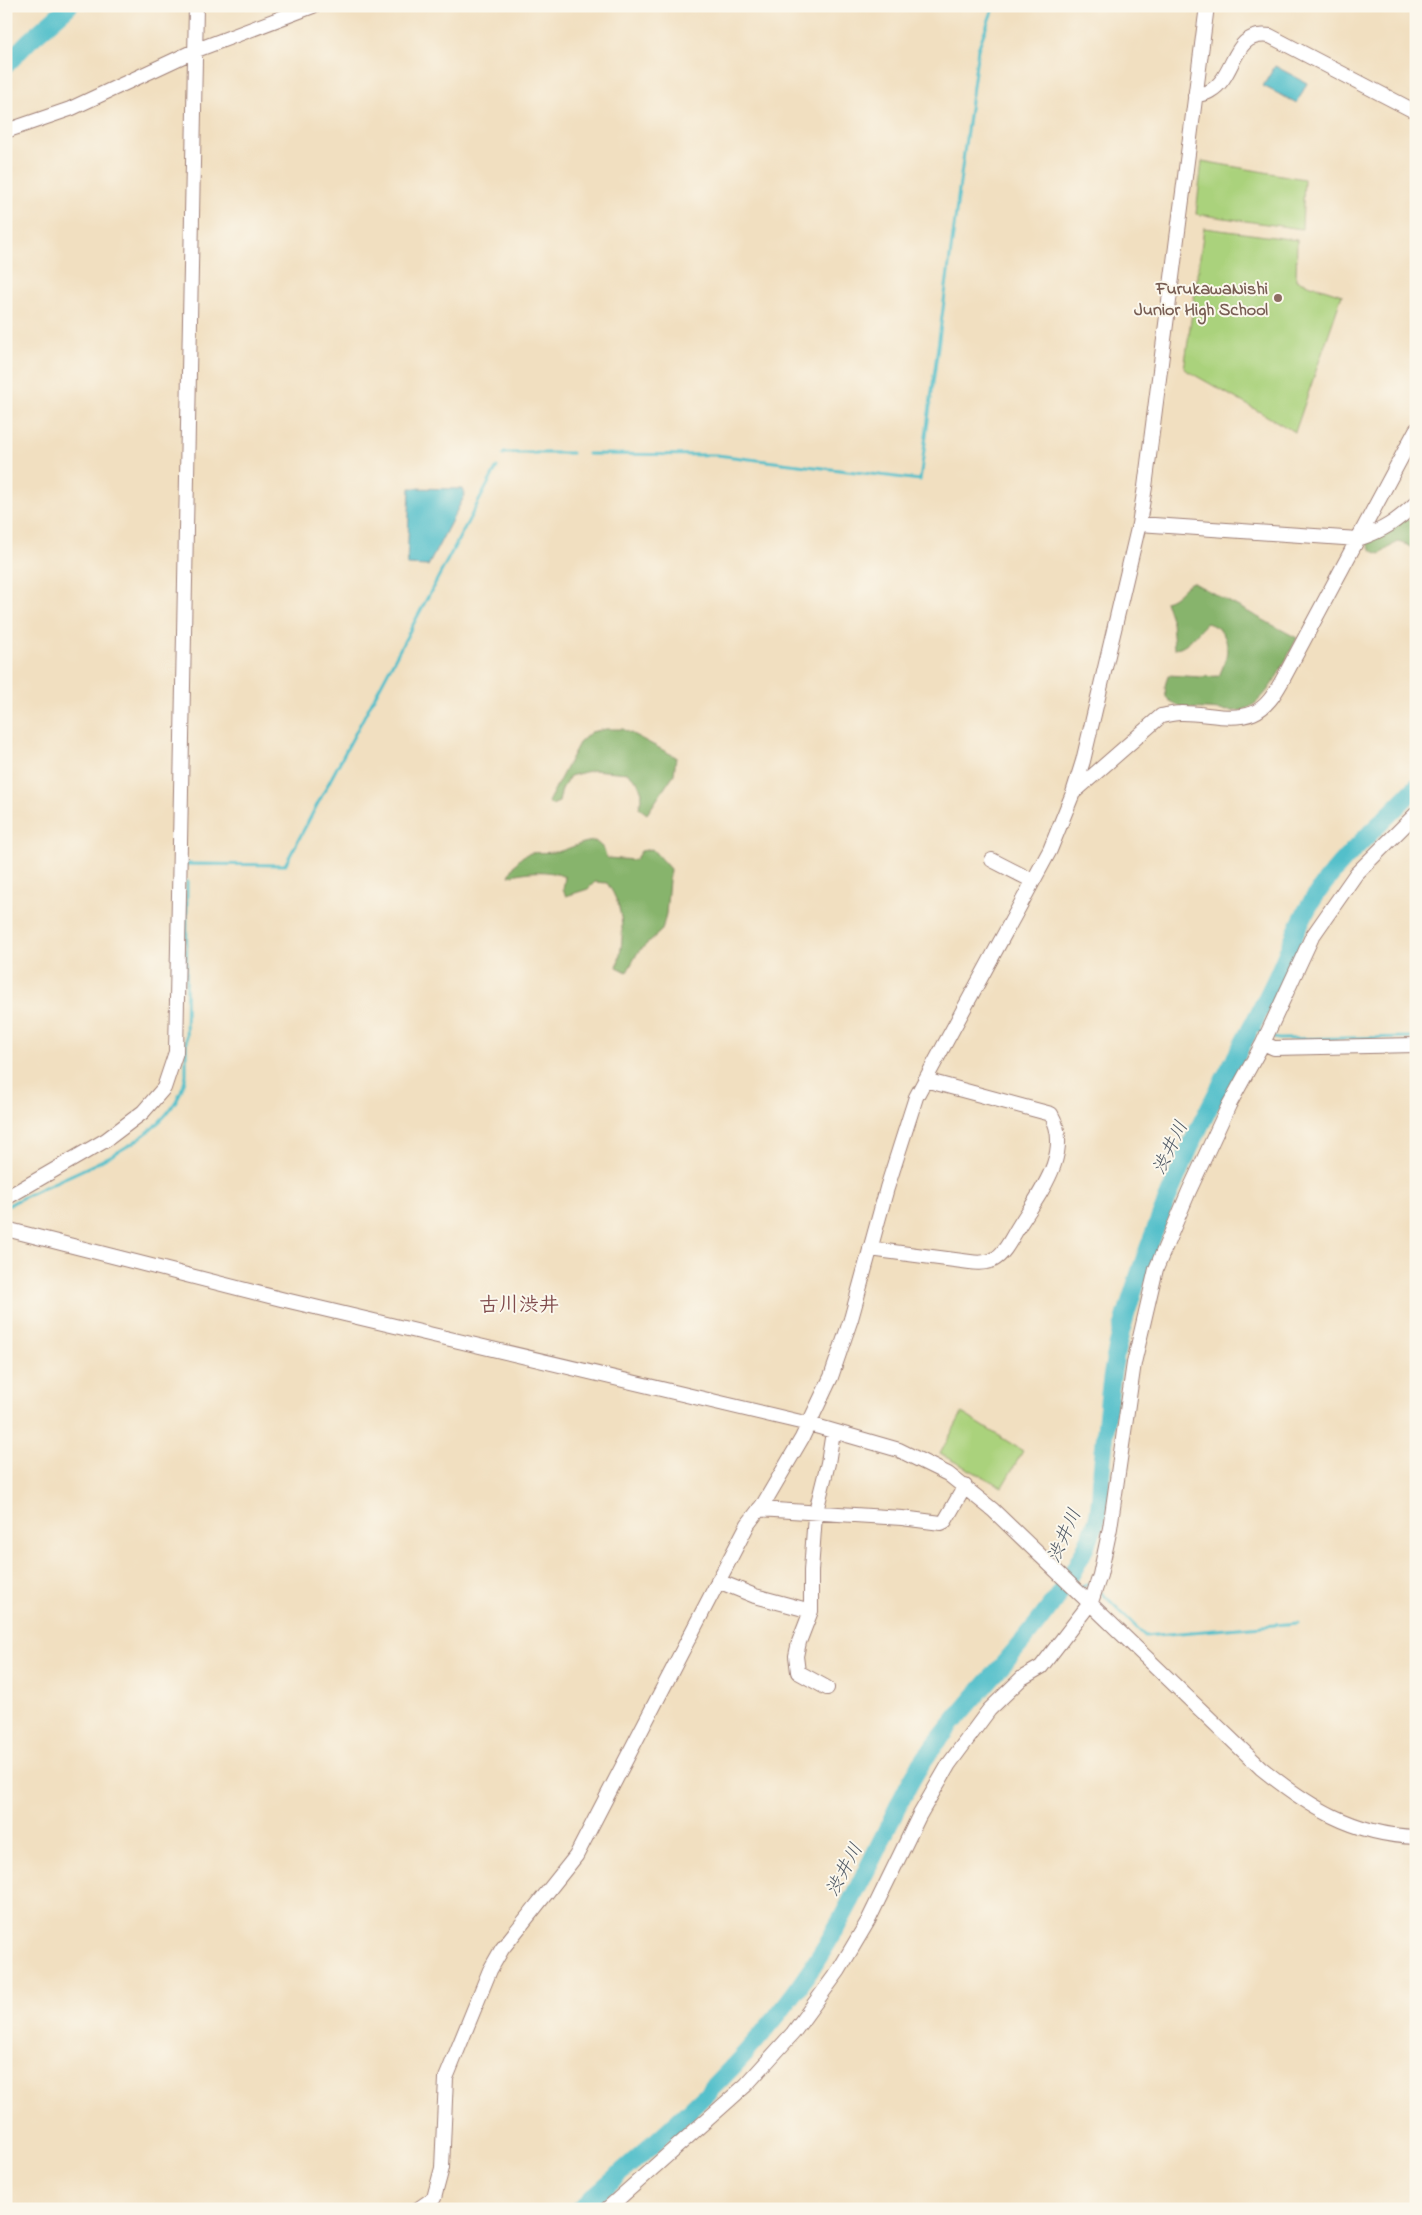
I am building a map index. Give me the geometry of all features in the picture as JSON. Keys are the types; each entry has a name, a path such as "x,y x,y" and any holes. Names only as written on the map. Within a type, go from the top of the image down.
{"street":[{"path":"6,1198 106,1140 143,1112 164,1088 176,1052 196,6"},
{"path":"6,132 70,109 194,51 313,6"},
{"path":"418,2209 434,2198 442,2168 446,2078 490,1970 502,1949 576,1856 748,1524 809,1424 831,1377 851,1319 906,1125 916,1097 1050,850 1073,793 1083,761 1139,524 1207,6"},
{"path":"1195,96 1211,91 1246,40 1253,36 1261,35 1270,36 1416,112"},
{"path":"1073,793 1161,716 1180,713 1236,716 1254,713 1265,705 1274,695 1416,430"},
{"path":"1139,524 1358,539 1383,531 1400,519 1416,503"},
{"path":"607,2209 746,2085 793,2033 839,1970 864,1929 919,1816 949,1764 989,1710 1022,1678 1042,1667 1088,1600 1100,1575 1110,1528 1134,1363 1156,1269 1225,1113 1263,1043 1312,937 1356,874 1416,814"},
{"path":"992,860 1033,881"},
{"path":"1263,1043 1274,1048 1416,1045"},
{"path":"870,1249 970,1262 982,1263 994,1260 1005,1248 1051,1175 1059,1137 1058,1126 1051,1114 926,1080"},
{"path":"6,1229 281,1299 809,1424 899,1450 930,1464 965,1486 1058,1571 1261,1768 1296,1796 1330,1816 1353,1825 1375,1832 1416,1837"},
{"path":"827,1688 798,1672 796,1656 799,1642 811,1612 811,1571 816,1512 828,1463 833,1432"},
{"path":"759,1508 902,1518 941,1523 945,1521 965,1486"},
{"path":"718,1581 755,1596 811,1612"}],"green space":[{"path":"1202,161 1304,179 1302,229 1196,214"},
{"path":"1204,228 1297,240 1296,280 1342,295 1295,432 1184,369"},
{"path":"1403,520 1411,520 1416,523 1416,553 1408,546 1397,542 1380,554 1371,549 1366,540"},
{"path":"1192,582 1297,638 1270,687 1256,703 1244,710 1189,708 1179,706 1166,697 1165,686 1168,675 1219,676 1227,652 1227,645 1222,632 1207,623 1188,642 1174,648 1172,622 1165,601 1173,598"},
{"path":"606,729 623,729 676,757 674,774 647,814 639,808 642,793 638,782 628,773 593,770 570,776 562,789 559,802 552,805 548,802 579,743 591,732"},
{"path":"595,841 602,847 607,858 635,860 641,851 652,849 670,869 666,914 662,930 638,952 627,972 617,967 620,956 622,924 617,903 607,883 595,882 588,889 566,896 563,890 565,877 558,874 537,872 509,876 520,858 526,855 564,850"},
{"path":"962,1413 1023,1451 1002,1487 940,1454"}],"water":[{"path":"1275,66 1307,83 1297,103 1263,86"},
{"path":"410,488 463,489 465,495 428,566 407,565"}],"waterway":[{"path":"6,65 29,41 69,6"},
{"path":"588,454 717,455 920,480 978,49 994,6"},
{"path":"503,455 504,453 572,453"},
{"path":"187,865 285,865 497,467"},
{"name":"渋井川","path":"579,2209 681,2118 714,2086 775,2019 827,1944 862,1879 902,1797 926,1757 948,1728 1019,1646 1062,1589 1080,1558 1097,1518 1109,1399 1121,1332 1145,1256 1185,1158 1270,991 1310,904 1340,864 1416,787"},
{"path":"6,1207 111,1156 137,1140 160,1122 176,1100 186,1075 187,881"},
{"path":"1251,1028 1262,1032"},
{"path":"1274,1038 1416,1037"},
{"path":"1079,1589 1087,1584 1091,1587"},
{"path":"1055,1603 1074,1592"},
{"path":"1102,1593 1145,1636 1298,1623"}],"place":[{"name":"FurukawaNishi Junior High School","path":"1278,298"}],"district":[{"name":"古川渋井","path":"519,1304"}]}
